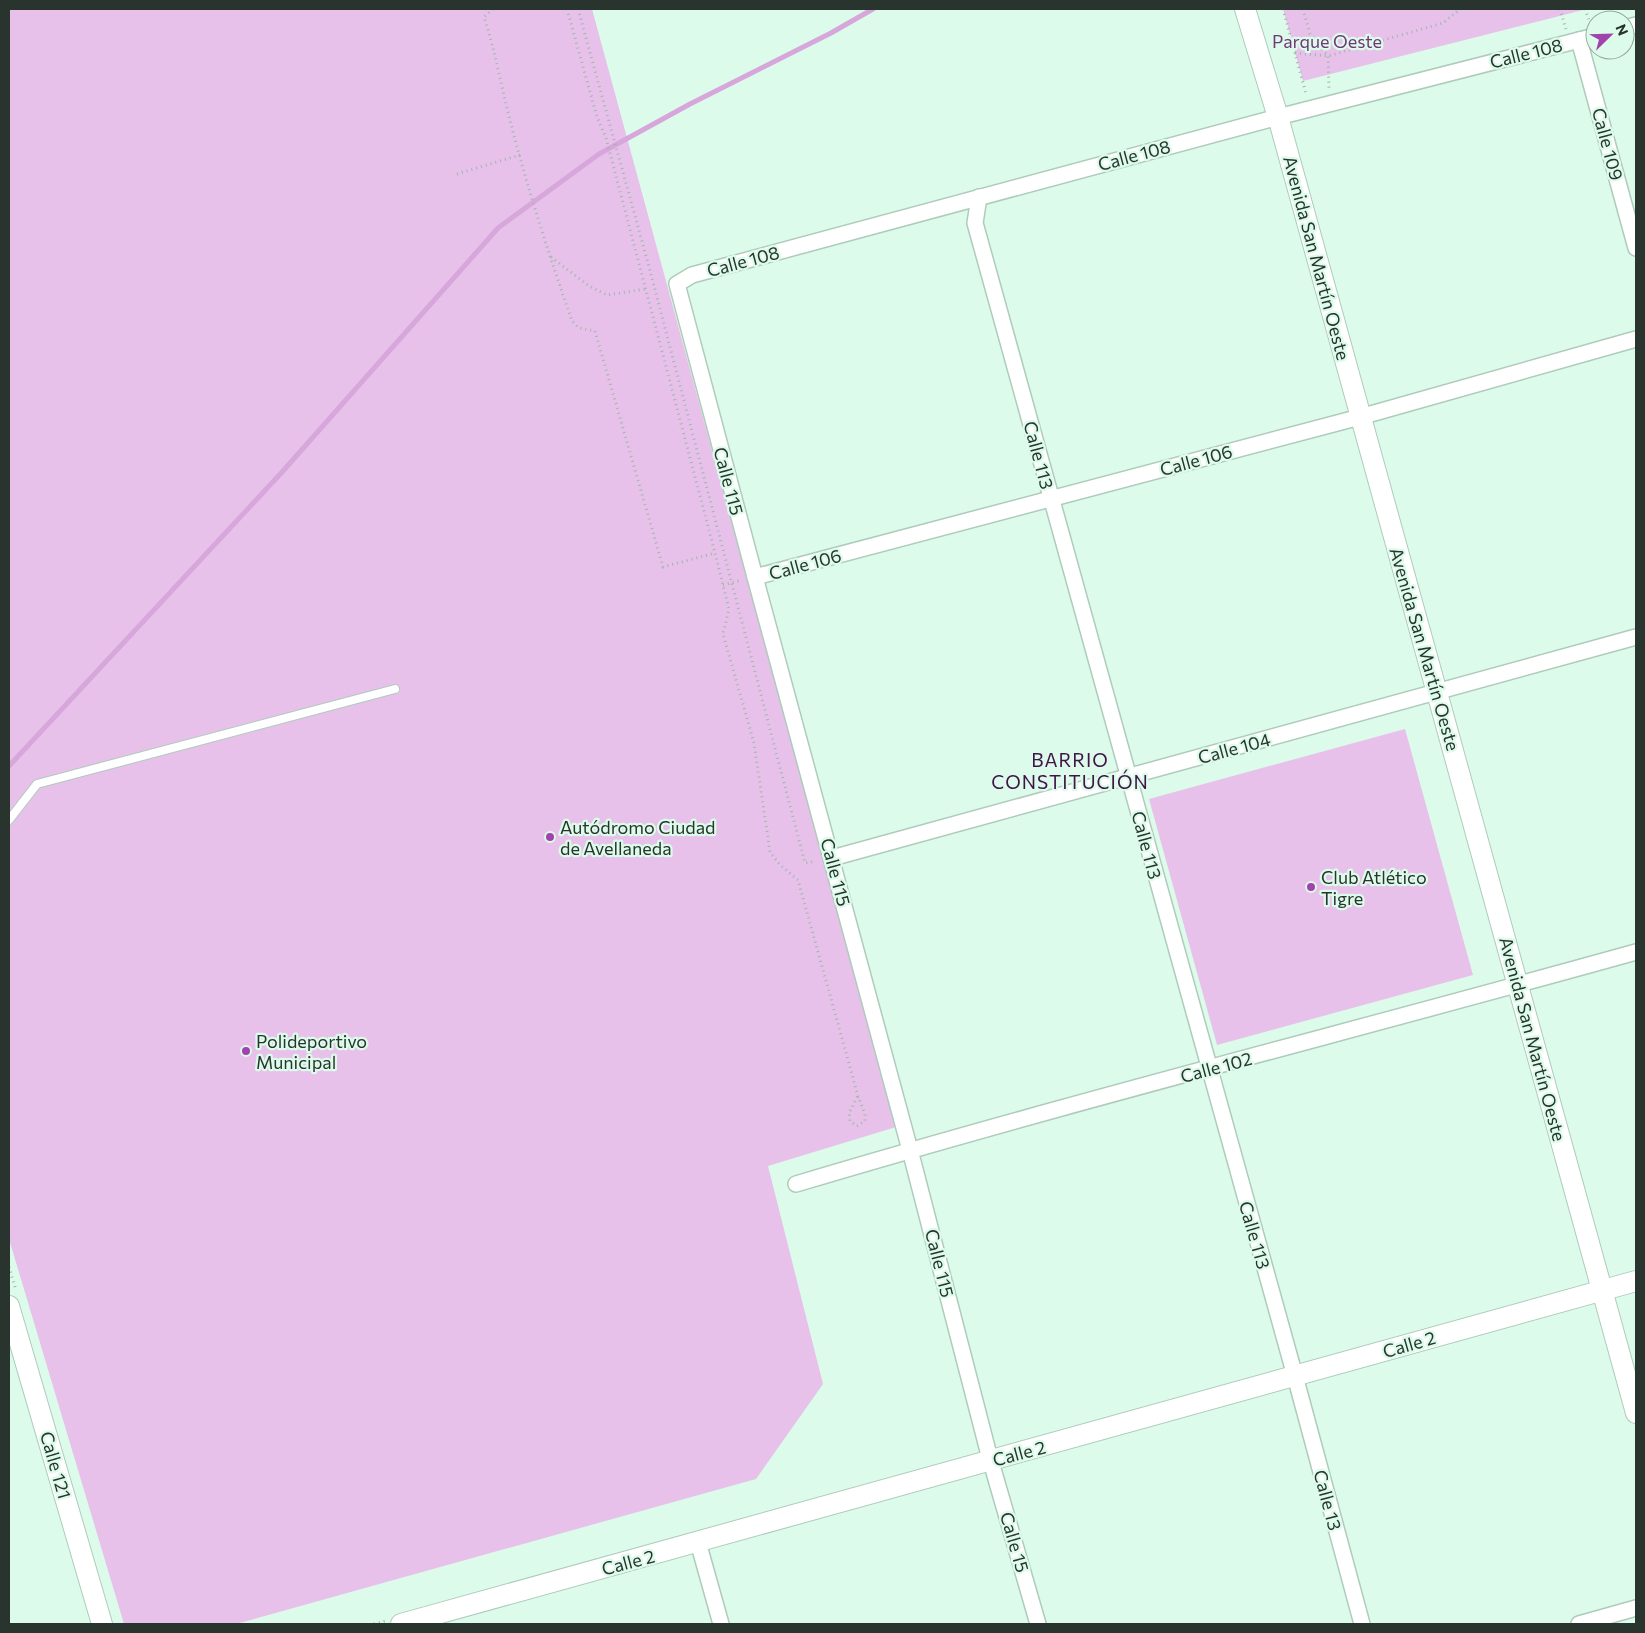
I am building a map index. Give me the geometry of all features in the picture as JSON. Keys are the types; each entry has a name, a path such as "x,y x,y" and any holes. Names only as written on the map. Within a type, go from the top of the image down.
{"street":[{"name":"Avenida San Martín Oeste","path":"1245,9 1278,117 1636,1412"},
{"name":"Calle 108","path":"677,284 692,274 1278,117 1585,38"},
{"name":"Calle 109","path":"1574,41 1636,248"},
{"name":"Calle 113","path":"979,197 975,222 1208,1069 1295,1376"},
{"name":"Calle 115","path":"677,284 910,1150 991,1460"},
{"name":"Calle 106","path":"755,577 1360,417 1636,339"},
{"name":"Calle 104","path":"832,858 1636,637"},
{"name":"Calle 102","path":"796,1184 1066,1106 1636,952"},
{"name":"Calle 2","path":"407,1623 1636,1281"},
{"name":"Calle 121","path":"9,1306 102,1624"},
{"name":"Calle 13","path":"1295,1376 1362,1624"},
{"name":"Calle 15","path":"991,1460 1038,1624"},
{"path":"698,1542 720,1624"},
{"path":"1579,1624 1636,1608"}],"lane":[{"path":"9,820 37,784 395,689"}],"path":[{"path":"492,9 484,17 494,45 512,127 536,208 572,321 579,328 595,331 663,567 715,553"},
{"path":"567,9 597,117 606,138 729,609 723,634 754,743 770,852 780,865 798,880 858,1096 866,1114 865,1121 857,1126 850,1121 849,1113 858,1096"},
{"path":"578,9 653,282 805,862 832,858"},
{"path":"1283,9 1310,109"},
{"path":"1303,9 1310,34 1328,56 1330,104"},
{"path":"1295,53 1328,56 1443,23 1460,9"},
{"path":"1560,9 1574,41"},
{"path":"457,174 520,155"},
{"path":"551,256 589,286 606,295 645,289"}],"green space":[{"name":"Autódromo Ciudad de Avellaneda","path":"9,9 592,9 896,1127 768,1166 823,1384 756,1479 236,1624 124,1624 9,1239"},
{"name":"Parque Oeste","path":"1283,9 1587,9 1303,81"},
{"name":"Club Atlético Tigre","path":"1405,729 1473,975 1217,1045 1149,799"}],"waterway":[{"path":"9,766 283,471 498,228 599,154 690,104 831,33 873,9"}],"place":[{"name":"Autódromo Ciudad de Avellaneda","path":"550,837"},
{"name":"Club Atlético Tigre","path":"1311,887"},
{"name":"Polideportivo Municipal","path":"246,1051"}],"district":[{"name":"BARRIO CONSTITUCIÓN","path":"1070,770"}]}
